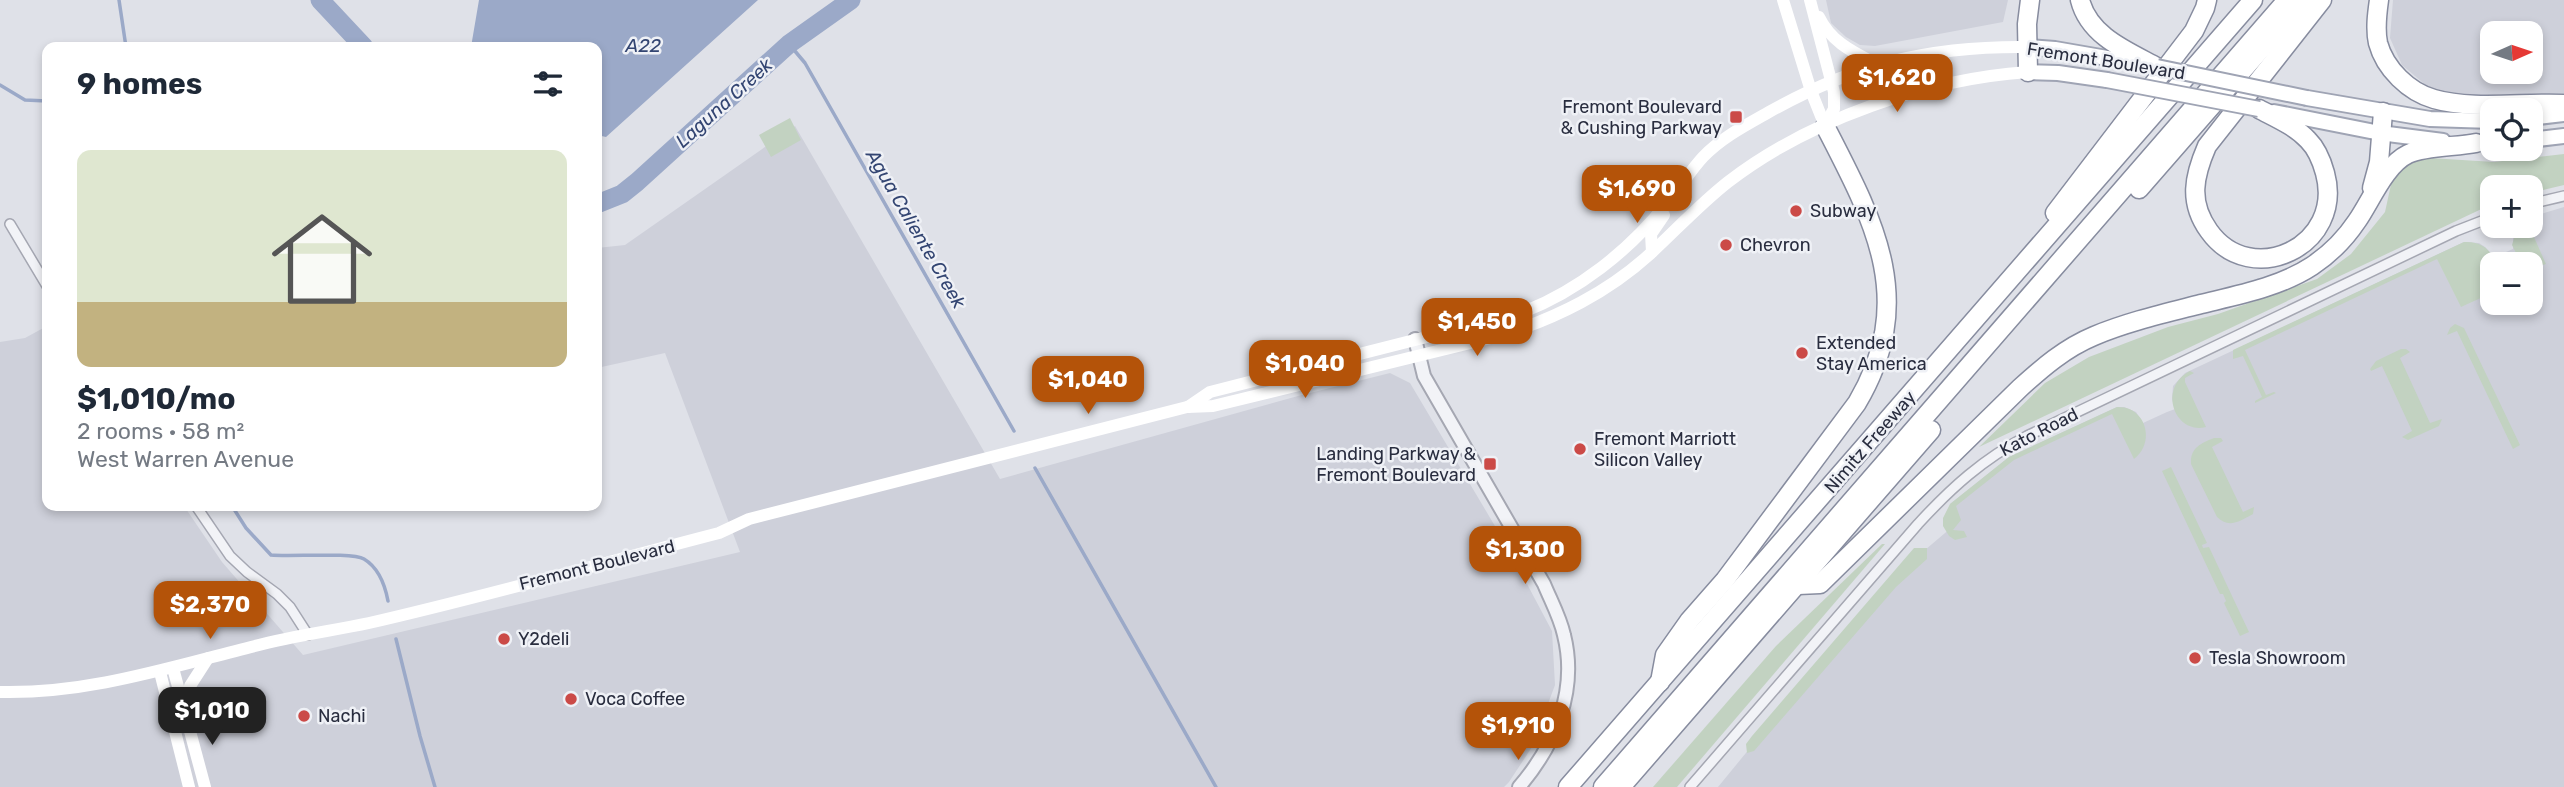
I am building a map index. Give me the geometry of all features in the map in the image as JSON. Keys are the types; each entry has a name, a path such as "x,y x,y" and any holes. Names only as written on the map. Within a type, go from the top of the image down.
{"highway":[{"path":"2028,72 2030,0"},
{"path":"2080,0 2090,22 2115,53 2157,66"},
{"path":"1971,326 2194,31 2207,0"},
{"name":"Nimitz Freeway","path":"1568,787 2253,0"},
{"path":"1603,787 2287,0"},
{"path":"1621,787 2304,0"},
{"path":"2259,109 2294,122 2310,141 2323,164 2330,188 2326,214 2315,234 2296,249 2276,257 2253,258 2232,252 2214,239 2201,220 2194,195 2196,172 2207,146 2322,0"},
{"path":"2379,0 2376,19 2378,44 2390,68 2410,88 2433,99 2470,104 2564,104"},
{"path":"2370,198 2379,162 2383,112"},
{"path":"1660,682 1665,655 1689,621 1725,580 1857,403 1881,354 1888,300 1879,246 1844,163 1825,126"},
{"path":"1798,585 1821,584 2047,364 2094,336 2290,278 2312,266 2339,245 2397,160 2411,152 2480,143"}],"main road":[{"path":"1783,0 1811,91 1825,126"},
{"path":"1811,0 1832,81 1834,109 1825,126"},
{"path":"1811,0 1830,35 1849,50 1876,64"},
{"name":"Fremont Boulevard","path":"1187,407 1210,392 1540,306 1608,264 1667,204 1697,164 1722,141 1811,91 1876,64 1971,47 2027,47 2115,53"},
{"name":"Fremont Boulevard","path":"2157,66 2383,112 2430,119 2480,121"},
{"name":"Fremont Boulevard","path":"0,692 72,690 160,672 256,645 369,623 706,537 749,519 1187,407 1213,406 1526,328 1603,291 1652,252 1704,201 1759,162 1825,126 1896,97 1976,77 2028,72 2107,80 2259,109"},
{"path":"2543,116 2564,114"},
{"path":"2294,122 2426,140 2480,143"},
{"path":"2543,138 2564,136"},
{"path":"1652,252 1651,234 1662,219 1667,204"},
{"path":"1603,291 1603,280 1620,260 1621,251"},
{"path":"186,715 190,686 208,658"},
{"path":"173,668 205,787"},
{"path":"160,672 190,787"}],"street":[{"path":"2543,201 2564,195"},
{"name":"Kato Road","path":"1690,787 1918,524 1957,482 1974,468 2038,431 2480,222"},
{"path":"10,224 42,278"},
{"path":"1415,339 1424,376 1544,584 1565,636 1568,679 1560,719 1542,758 1519,787"},
{"path":"199,511 230,556 290,607 308,635"}],"shaded area":[{"path":"1826,0 2008,0 2003,22 1875,46 1860,45 1831,23"},
{"path":"2393,0 2564,0 2564,93 2456,96 2428,87 2402,65 2390,38"},
{"path":"795,126 1000,479 1390,373 1410,383 1508,548 1552,631 1555,685 1532,747 1504,787 0,787 0,342 25,338 42,329 42,511 187,511 222,562 303,655 740,552 665,353 602,367 602,247 625,245"},
{"path":"2564,207 2564,787 1718,787 1905,559 1912,561 1958,522 1950,504 2009,457 2117,407 2136,412 2143,423 2175,409 2172,399 2173,386 2185,373 2464,242 2479,243 2490,252 2480,252 2480,315 2543,315 2543,252 2506,252 2513,249 2513,238 2543,238 2543,213"}],"green space":[{"path":"790,118 801,140 771,157 759,135"},
{"path":"2564,154 2564,185 2543,190 2543,175 2480,175 2480,210 1979,447 2045,383 2089,357 2168,327 2218,314 2317,279 2351,254 2385,212 2392,180 2401,167 2430,158 2494,162 2543,161 2543,156"},
{"path":"2514,238 2534,238 2541,252 2516,252 2512,245"},
{"path":"2464,242 2475,243 2489,252 2480,252 2480,298 2461,307 2437,259 2245,350 2266,395 2276,393 2255,403 2262,397 2243,356 2233,359 2233,350"},
{"path":"2455,324 2464,328 2520,445 2513,449 2457,331 2447,335"},
{"path":"2401,349 2410,352 2400,358 2430,423 2442,419 2439,426 2408,440 2402,437 2412,431 2382,366 2371,371 2370,369 2376,361"},
{"path":"2190,371 2194,373 2185,378 2185,382 2206,427 2195,428 2186,424 2174,408 2174,388"},
{"path":"2117,407 2135,412 2145,426 2145,444 2134,459 2112,414 2014,460 1956,506 1961,520 1953,530 1964,531 1967,537 1955,540 1949,536 1943,526 1943,518 1950,504 2009,457"},
{"path":"2214,438 2221,438 2223,441 2212,447 2243,512 2254,507 2253,514 2235,523 2226,523 2217,517 2191,464 2194,450"},
{"path":"2171,467 2207,543 2202,545 2203,548 2209,547 2249,632 2240,636 2224,603 2226,601 2223,594 2220,594 2162,471"},
{"path":"1885,544 1677,787 1653,787 1776,646"},
{"path":"1914,548 1927,548 1927,559 1896,587 1754,751 1747,753 1746,744 1752,736"}],"water":[{"name":"A22","path":"479,0 758,0 606,137 602,136 602,42 472,42"}],"waterway":[{"path":"119,0 125,42"},
{"name":"Laguna Creek","path":"320,0 359,42"},
{"name":"Laguna Creek","path":"602,202 622,194 637,182 789,44 851,0"},
{"name":"Agua Caliente Creek","path":"789,44 805,63 1014,431"},
{"path":"0,85 25,100 42,101"},
{"name":"Agua Caliente Creek","path":"1035,468 1216,787"},
{"path":"235,511 246,528 271,555 347,556 364,559 374,567 380,577 388,601"},
{"path":"396,639 435,787"}],"place":[{"name":"Fremont Boulevard & Cushing Parkway","path":"1736,117"},
{"name":"Subway","path":"1796,211"},
{"name":"Chevron","path":"1726,245"},
{"name":"Extended Stay America","path":"1802,353"},
{"name":"Fremont Marriott Silicon Valley","path":"1580,449"},
{"name":"Landing Parkway & Fremont Boulevard","path":"1490,464"},
{"name":"Y2deli","path":"504,639"},
{"name":"Tesla Showroom","path":"2195,658"},
{"name":"Voca Coffee","path":"571,699"},
{"name":"Nachi","path":"304,716"}]}
